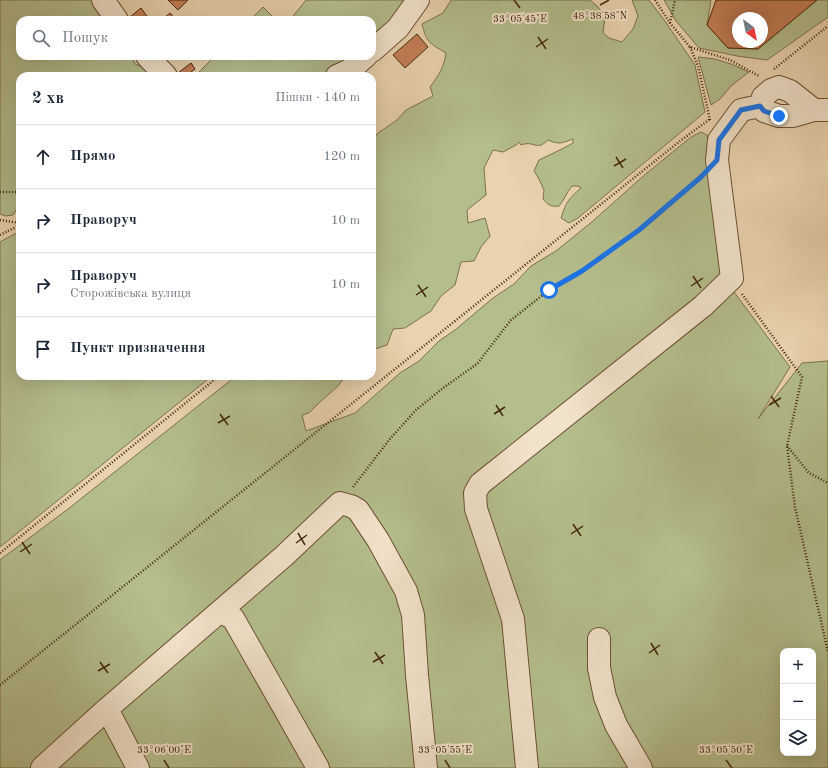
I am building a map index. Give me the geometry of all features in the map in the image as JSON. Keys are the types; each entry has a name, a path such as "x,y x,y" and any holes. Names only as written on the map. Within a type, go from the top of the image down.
{"street":[{"path":"103,0 114,16"},
{"path":"376,47 398,28 418,0"},
{"path":"151,60 162,72"},
{"path":"346,72 361,60"},
{"path":"527,768 513,619 476,509 475,493 480,484 702,306 732,278 718,150 741,110 760,106 763,97 771,90 779,87 790,91 821,110"},
{"path":"42,768 107,709 284,556 340,504 351,506 358,510 378,540 406,591 413,615 426,768"},
{"path":"220,612 233,618 318,768"},
{"path":"599,640 599,668 605,697 616,725 641,768"},
{"path":"107,709 138,768"}],"path":[{"path":"340,504 389,440 416,410 443,388 477,364 511,320 549,290 582,271 639,230 701,177 718,150 698,66 690,47 670,23 655,0"},
{"path":"670,23 675,0"},
{"path":"769,73 828,26"},
{"path":"690,47 730,60 763,78"},
{"path":"0,685 680,141 716,115"},
{"path":"0,192 16,192"},
{"path":"0,220 16,223"},
{"path":"0,235 16,226"},
{"path":"732,278 802,377 787,446 795,507 828,652"},
{"path":"0,553 214,380"},
{"path":"787,446 809,473 828,483"}],"green space":[{"path":"0,0 96,0 107,16 16,16 16,60 134,60 135,64 145,68 148,72 16,72 16,210 13,215 5,216 0,214"},
{"path":"306,0 412,0 376,41 376,16 293,16"},
{"path":"451,0 590,0 598,7 605,17 603,33 609,38 622,42 633,29 638,16 632,0 649,0 695,65 705,112 578,218 569,223 561,218 568,201 581,188 578,186 572,186 559,206 552,206 543,199 544,190 534,171 539,160 573,143 573,139 561,143 555,143 548,140 540,145 521,145 519,142 503,152 493,150 484,168 486,195 467,210 468,223 485,218 490,236 481,247 474,261 461,262 455,285 441,296 431,311 405,328 393,329 387,345 376,349 376,135 397,120 406,110 433,96 430,87 441,71 446,53 430,42 426,36 422,24 443,13"},
{"path":"664,0 711,0 707,25 728,48 768,48 768,41 817,0 828,0 828,17 767,60 737,56 699,48 676,21"},
{"path":"263,7 272,16 254,16"},
{"path":"698,57 715,59 749,72 731,86 720,99 711,105"},
{"path":"211,60 353,60 330,72 199,72"},
{"path":"701,132 707,135 713,161 722,276 790,367 758,419 802,363 828,361 828,768 0,768 0,560 68,509 231,380 343,380 309,413 302,415 306,431 355,413 400,373 419,361 439,341 455,330 493,298 514,284 531,266 556,251 593,221 647,173 691,137"},
{"path":"16,233 16,380 207,380 0,547 0,242"}],"building":[{"path":"168,0 188,0 178,10"},
{"path":"716,0 817,0 768,41 768,12 732,12 732,48 759,48 758,49 728,48 707,25"},
{"path":"141,8 147,16 131,16"},
{"path":"417,34 428,47 405,68 393,55"},
{"path":"191,63 195,69 191,72 179,72"}],"route":[{"path":"549,290 582,271 639,230 701,177 717,160 719,140 741,110 760,106 764,111 779,116"}]}
